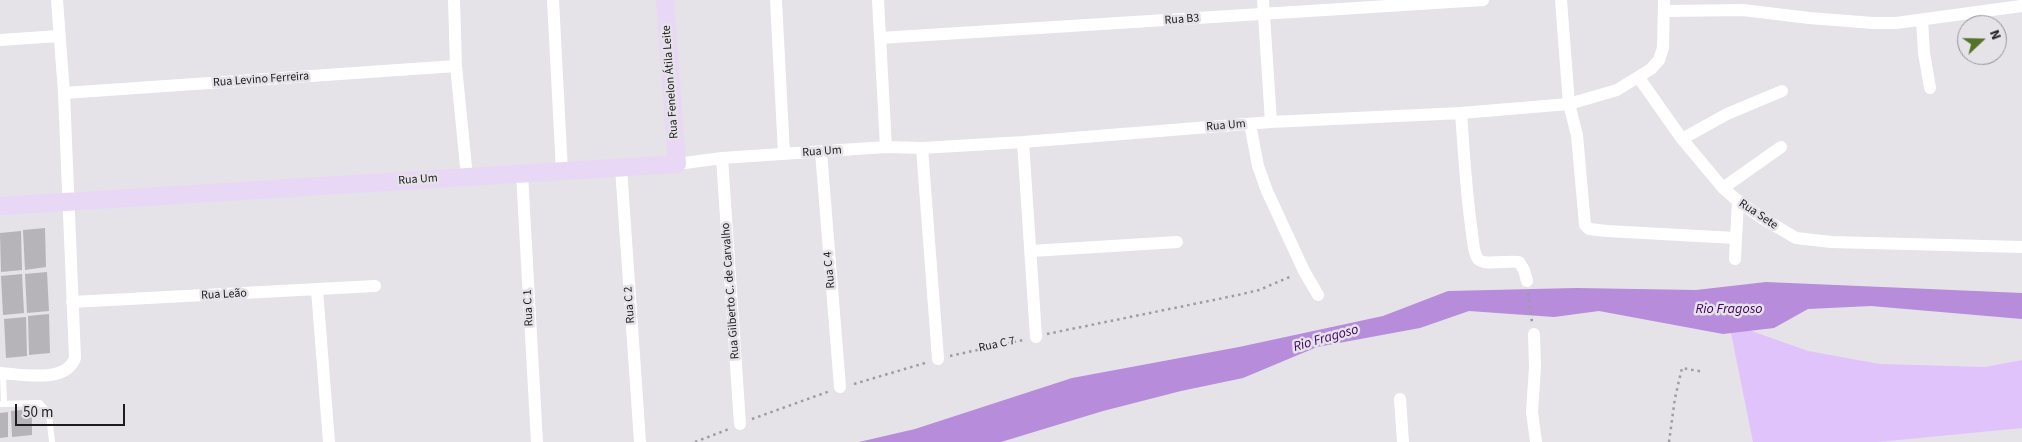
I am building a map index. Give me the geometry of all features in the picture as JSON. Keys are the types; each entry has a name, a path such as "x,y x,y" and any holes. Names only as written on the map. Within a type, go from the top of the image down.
{"street":[{"path":"2,373 52,375 64,372 72,366 75,358 64,93 57,0"},
{"path":"454,0 456,66 467,177"},
{"path":"553,0 562,171"},
{"name":"Rua Fenelon Átila Leite","path":"665,0 677,164"},
{"path":"776,0 784,154"},
{"path":"878,0 886,147"},
{"path":"1263,0 1271,122"},
{"name":"Rua B3","path":"880,38 1483,0"},
{"path":"1560,0 1569,104 1577,135 1585,226 1589,229 1607,231 1735,238"},
{"path":"1639,78 1659,60 1663,48 1665,6 1743,10 1774,6 1800,17 1873,23 1922,20 2021,6"},
{"path":"1922,20 1930,88"},
{"path":"0,40 59,36"},
{"name":"Rua Levino Ferreira","path":"64,93 456,66"},
{"name":"Rua Um","path":"0,206 621,168 677,164 722,158 886,147 922,148 1023,142 1271,122 1460,113 1569,104 1617,90 1639,78"},
{"name":"Rua Sete","path":"1639,78 1682,139 1723,188 1738,201 1796,238 1807,240 2022,247"},
{"path":"1682,139 1727,114 1782,91"},
{"path":"1460,113 1467,192 1475,250 1478,259 1483,262 1520,262 1527,281"},
{"path":"1250,124 1258,166 1304,271 1318,295"},
{"path":"1023,142 1036,337"},
{"path":"1723,188 1780,147"},
{"path":"922,148 938,358"},
{"name":"Rua C 4","path":"821,152 840,387"},
{"name":"Rua Gilberto C. de Carvalho","path":"722,158 740,424"},
{"name":"Rua C 2","path":"621,168 640,442"},
{"name":"Rua C 1","path":"522,174 537,442"},
{"path":"1735,258 1738,201"},
{"path":"1031,251 1177,242"},
{"name":"Rua Leão","path":"72,302 375,286"},
{"path":"317,290 328,442"},
{"path":"1534,334 1535,367 1532,412 1536,442"},
{"path":"1400,399 1403,442"}],"lane":[{"path":"2,373 2,403 40,403 49,414 52,442"}],"path":[{"name":"Rua C 7","path":"695,442 840,387 938,358 1238,295 1276,284 1304,271"},
{"path":"1527,281 1534,334"},
{"path":"1669,442 1675,398 1682,368 1704,372"}],"shaded area":[{"path":"1729,323 1808,351 1880,364 1985,367 2022,360 2022,428 1878,442 1753,442"}],"water":[{"name":"Rio Fragoso","path":"1766,282 2022,293 2022,319 1871,306 1808,309 1774,328 1723,334 1599,311 1554,317 1469,311 1420,328 1317,347 1243,378 1181,391 1103,411 1001,442 859,442 915,429 1072,378 1239,347 1383,316 1448,291 1576,288 1696,290"}],"building":[{"path":"45,228 46,267 25,270 23,230"},
{"path":"21,231 22,270 1,272 0,233"},
{"path":"47,272 49,311 27,313 25,274"},
{"path":"22,274 24,313 3,315 1,276"},
{"path":"49,314 50,353 29,355 28,316"},
{"path":"26,317 27,356 6,358 4,319"},
{"path":"32,409 32,435 12,437 11,411"},
{"path":"8,412 8,437 0,438 0,413"}]}
